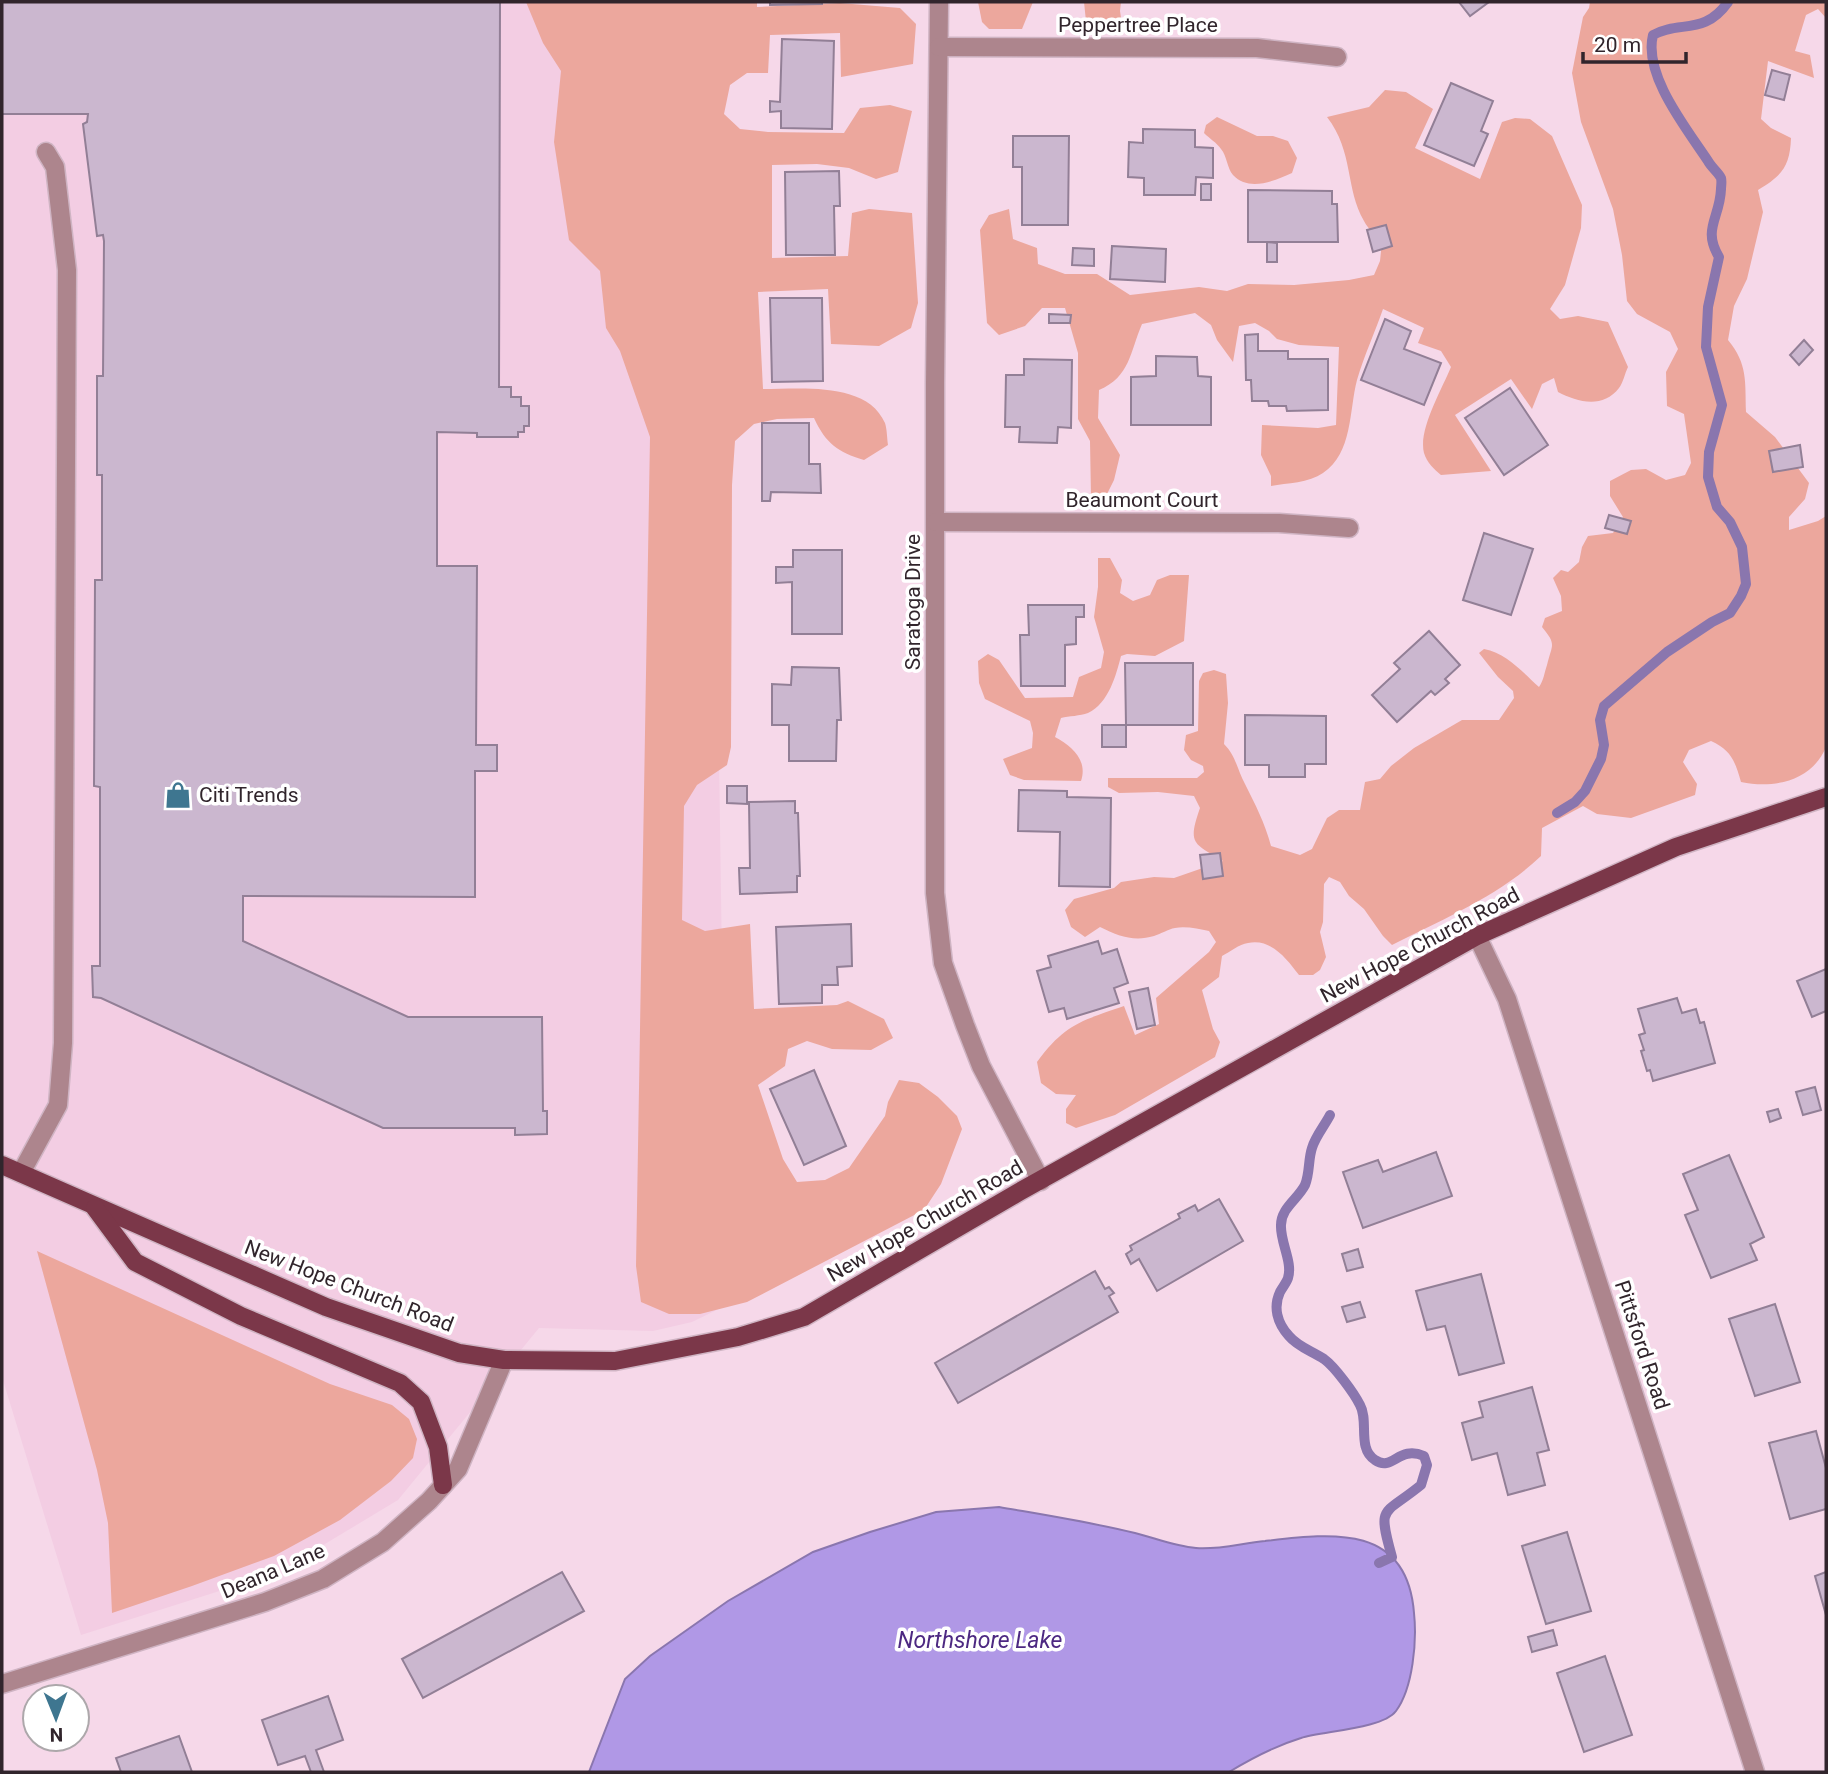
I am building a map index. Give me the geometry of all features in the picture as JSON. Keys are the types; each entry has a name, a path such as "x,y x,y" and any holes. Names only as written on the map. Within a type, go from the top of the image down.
{"main road":[{"name":"New Hope Church Road","path":"2,1165 326,1307 459,1353 504,1360 615,1361 738,1337 804,1317 1477,936 1676,847 1826,797"},
{"path":"93,1205 135,1262 241,1316 400,1383 421,1402 438,1447 443,1485"}],"street":[{"name":"Saratoga Drive","path":"939,2 935,374 935,893 943,963 981,1066 1041,1181"},
{"name":"Peppertree Place","path":"939,47 1257,48 1337,57"},
{"path":"21,1173 58,1105 62,1043 67,270 55,167 46,152"},
{"name":"Beaumont Court","path":"936,522 1279,523 1349,528"},
{"name":"Pittsford Road","path":"1477,936 1507,999 1755,1772"},
{"name":"Deana Lane","path":"2,1684 199,1625 265,1602 323,1579 383,1542 429,1502 457,1469 504,1360"}],"shaded area":[{"path":"2,2 708,2 727,1305 692,1322 653,1331 539,1328 398,1500 305,1556 232,1587 81,1635 2,1377"},
{"path":"526,2 757,2 757,7 840,3 900,8 916,24 913,64 841,77 840,33 770,35 768,73 747,73 730,85 724,114 740,129 844,133 860,108 890,105 912,111 898,172 876,179 849,168 817,164 772,165 772,258 848,256 852,213 869,209 912,213 918,303 911,328 879,346 831,344 828,289 758,292 763,389 831,390 864,400 876,409 885,423 888,445 864,460 855,457 828,441 814,418 777,419 754,424 735,441 732,485 731,747 727,765 697,785 684,806 682,920 705,931 750,924 754,1009 837,1005 848,1001 884,1019 893,1038 871,1050 832,1049 807,1041 788,1049 785,1066 758,1085 783,1159 797,1182 825,1180 849,1168 885,1116 888,1102 899,1080 919,1083 938,1097 957,1116 962,1129 941,1184 924,1210 747,1302 700,1314 669,1314 641,1302 636,1266 650,437 620,351 606,328 600,271 569,240 554,142 561,71 543,43"},
{"path":"978,2 1033,2 1022,29 989,29 982,22"},
{"path":"1084,2 1121,2 1123,31 1087,31"},
{"path":"1590,2 1826,2 1826,18 1818,9 1806,15 1795,51 1810,55 1814,78 1768,61 1761,119 1771,128 1791,138 1789,156 1779,175 1758,190 1763,212 1747,279 1734,306 1728,340 1742,365 1746,412 1775,437 1809,483 1805,499 1789,517 1789,530 1826,516 1826,747 1820,759 1802,775 1779,783 1766,784 1741,782 1731,757 1711,741 1689,750 1683,762 1697,784 1695,795 1631,818 1597,814 1583,806 1542,828 1541,856 1525,870 1470,906 1392,945 1340,882 1329,877 1324,884 1323,922 1320,932 1326,957 1320,970 1313,975 1299,975 1278,951 1256,942 1241,945 1222,956 1219,977 1202,990 1213,1029 1220,1042 1215,1057 1115,1115 1076,1128 1066,1123 1066,1109 1076,1095 1056,1094 1041,1083 1037,1062 1056,1039 1075,1025 1124,1006 1135,1035 1159,1024 1156,998 1209,952 1216,942 1209,931 1184,927 1154,936 1133,938 1100,927 1085,937 1071,927 1065,910 1074,899 1114,888 1121,882 1154,877 1174,878 1223,861 1196,842 1194,829 1200,808 1194,796 1158,792 1119,793 1108,787 1108,778 1197,778 1204,772 1203,766 1191,760 1184,750 1186,735 1198,731 1199,681 1203,673 1214,670 1226,674 1228,703 1224,744 1234,758 1271,846 1300,855 1312,849 1327,818 1339,810 1360,810 1365,782 1380,779 1391,766 1414,748 1462,720 1499,720 1514,698 1513,691 1479,653 1484,649 1507,659 1539,687 1552,645 1542,627 1545,618 1562,611 1561,596 1553,578 1561,570 1568,572 1579,562 1588,536 1613,533 1623,517 1610,496 1610,481 1631,470 1646,469 1666,480 1685,475 1691,463 1684,414 1667,406 1666,372 1678,349 1670,332 1637,314 1627,301 1613,209 1581,122 1572,73 1583,17"},
{"path":"1385,90 1406,92 1433,109 1415,148 1480,179 1502,122 1515,118 1530,119 1552,136 1582,205 1581,228 1565,285 1550,309 1560,319 1578,316 1608,322 1628,367 1619,388 1605,399 1581,401 1558,392 1554,378 1542,384 1532,409 1511,379 1455,415 1491,471 1441,475 1424,453 1424,433 1451,367 1441,351 1418,343 1424,328 1383,309 1357,380 1348,430 1340,454 1333,464 1317,476 1305,481 1271,486 1271,476 1261,455 1262,425 1318,428 1336,425 1339,347 1299,345 1277,339 1255,323 1239,326 1233,362 1217,340 1211,325 1195,313 1142,324 1123,371 1109,385 1099,390 1098,418 1120,455 1114,480 1107,494 1091,497 1090,441 1078,419 1078,353 1065,308 1042,308 1025,326 999,335 987,323 980,230 989,215 1009,209 1013,239 1037,248 1038,264 1065,274 1097,274 1130,295 1199,287 1227,291 1248,284 1294,285 1374,275 1380,261 1382,242 1368,227 1358,209 1342,144 1327,117 1369,107"},
{"path":"1217,117 1257,136 1273,136 1288,141 1297,158 1292,173 1262,183 1239,180 1231,172 1221,149 1204,133 1206,125"},
{"path":"1098,558 1110,558 1122,580 1120,593 1133,601 1150,595 1157,580 1170,575 1189,575 1184,641 1155,656 1121,656 1117,672 1101,703 1088,713 1061,718 1055,737 1077,754 1083,773 1081,781 1024,780 1010,775 1003,759 1032,748 1033,733 1030,721 985,699 979,683 978,661 988,654 999,660 1025,698 1073,697 1079,677 1101,668 1104,652 1094,617"},
{"path":"37,1251 330,1384 392,1405 409,1419 417,1439 413,1458 391,1481 340,1520 274,1556 112,1613 108,1523 97,1470"}],"water":[{"name":"Northshore Lake","path":"999,1507 1101,1525 1196,1548 1316,1536 1363,1541 1382,1549 1397,1563 1408,1584 1414,1613 1412,1664 1402,1701 1396,1711 1379,1722 1291,1741 1229,1772 589,1772 625,1679 650,1656 728,1601 813,1552 870,1532 936,1512"}],"building":[{"path":"2,2 500,2 499,387 511,387 511,397 521,397 521,406 529,406 529,426 524,426 524,432 518,432 518,437 477,437 477,433 437,432 437,566 477,566 476,745 497,745 497,771 475,771 475,897 243,896 243,941 408,1017 542,1017 543,1111 547,1111 547,1134 515,1135 515,1128 383,1128 101,998 93,997 92,966 100,966 100,787 94,786 95,580 102,580 102,475 97,475 97,376 103,376 104,241 103,235 97,236 83,124 87,122 88,114 2,114"},
{"path":"770,2 822,2 822,4 770,5"},
{"path":"1459,2 1489,2 1470,16"},
{"path":"782,39 834,41 832,129 781,128 781,111 770,112 770,101 780,102"},
{"path":"1772,70 1790,75 1784,100 1765,95"},
{"path":"1451,83 1493,101 1481,131 1488,134 1474,166 1424,145"},
{"path":"1143,129 1195,130 1195,147 1213,148 1213,178 1196,177 1195,195 1144,195 1144,178 1128,177 1129,142 1143,143"},
{"path":"1013,136 1069,136 1068,225 1022,225 1022,167 1013,167"},
{"path":"839,171 840,206 834,206 835,255 786,255 785,172"},
{"path":"1201,184 1211,184 1211,200 1201,200"},
{"path":"1248,190 1332,191 1332,204 1337,204 1338,242 1248,242"},
{"path":"1386,225 1392,246 1373,252 1367,230"},
{"path":"1267,242 1277,243 1277,262 1267,262"},
{"path":"1112,246 1166,249 1165,282 1110,279"},
{"path":"1073,248 1094,249 1094,266 1072,265"},
{"path":"770,298 822,298 823,381 772,382"},
{"path":"1049,314 1071,315 1070,323 1049,323"},
{"path":"1385,319 1411,331 1404,349 1441,363 1424,405 1361,380"},
{"path":"1258,334 1258,351 1288,351 1288,359 1328,359 1328,410 1287,411 1286,406 1269,406 1268,401 1252,401 1251,380 1246,380 1245,335"},
{"path":"1804,340 1813,350 1799,365 1790,355"},
{"path":"1156,356 1197,357 1198,376 1211,377 1211,425 1131,425 1131,377 1156,376"},
{"path":"1024,359 1072,360 1071,428 1058,427 1057,443 1019,442 1020,427 1005,427 1006,375 1024,375"},
{"path":"1510,388 1548,445 1504,475 1465,418"},
{"path":"762,423 809,423 809,464 820,464 821,493 771,492 770,501 762,501"},
{"path":"1800,445 1803,467 1773,472 1769,451"},
{"path":"1609,515 1631,521 1627,534 1605,528"},
{"path":"1484,533 1533,549 1511,615 1463,600"},
{"path":"793,550 842,550 842,634 792,634 792,582 776,583 776,567 793,567"},
{"path":"1028,605 1084,605 1084,617 1076,617 1076,644 1065,645 1065,686 1021,686 1020,635 1029,635"},
{"path":"1429,631 1460,665 1445,679 1449,683 1435,695 1431,691 1397,722 1372,695 1400,669 1394,663"},
{"path":"1125,663 1193,663 1193,725 1126,725"},
{"path":"792,667 839,668 841,720 837,720 836,761 789,761 789,725 772,725 772,684 791,685"},
{"path":"1245,715 1326,716 1326,764 1305,764 1305,777 1269,777 1269,765 1245,765"},
{"path":"1102,725 1126,725 1126,747 1102,747"},
{"path":"727,786 747,786 747,804 727,803"},
{"path":"1019,790 1067,791 1067,797 1111,798 1110,887 1059,886 1060,832 1018,831"},
{"path":"795,801 795,813 798,813 800,876 797,876 797,892 740,894 739,868 750,868 749,802"},
{"path":"1220,853 1223,876 1203,879 1200,855"},
{"path":"851,924 852,966 837,967 838,985 822,985 822,1003 779,1004 776,927"},
{"path":"1098,941 1102,954 1117,949 1128,983 1114,988 1119,1003 1067,1019 1064,1008 1049,1012 1037,971 1051,967 1048,956"},
{"path":"1826,969 1826,1011 1812,1017 1797,981"},
{"path":"1148,988 1155,1025 1137,1029 1129,992"},
{"path":"1677,998 1682,1013 1696,1009 1700,1023 1704,1022 1715,1063 1653,1081 1641,1051 1644,1050 1639,1035 1645,1033 1638,1009"},
{"path":"814,1070 846,1146 804,1165 770,1089"},
{"path":"1815,1087 1821,1110 1803,1115 1796,1092"},
{"path":"1778,1109 1781,1118 1770,1122 1767,1112"},
{"path":"1436,1152 1452,1196 1363,1228 1343,1172 1378,1160 1383,1172"},
{"path":"1729,1155 1764,1237 1750,1244 1757,1260 1711,1278 1685,1215 1698,1210 1683,1174"},
{"path":"1219,1199 1243,1241 1157,1291 1139,1259 1131,1264 1126,1254 1132,1250 1130,1246 1180,1218 1178,1214 1195,1205 1198,1211"},
{"path":"1358,1249 1363,1267 1347,1271 1342,1254"},
{"path":"1095,1271 1105,1289 1109,1287 1114,1293 1109,1296 1118,1312 958,1403 935,1363"},
{"path":"1481,1274 1504,1363 1459,1375 1445,1326 1427,1330 1416,1291"},
{"path":"1360,1302 1365,1317 1347,1322 1342,1307"},
{"path":"1775,1304 1800,1382 1755,1396 1729,1319"},
{"path":"1532,1387 1549,1450 1537,1453 1545,1485 1508,1495 1497,1453 1472,1460 1462,1423 1483,1417 1479,1402"},
{"path":"1816,1431 1826,1468 1826,1509 1790,1519 1769,1443"},
{"path":"1567,1532 1591,1611 1546,1624 1522,1546"},
{"path":"562,1572 584,1611 423,1698 402,1659"},
{"path":"1826,1572 1826,1615 1815,1576"},
{"path":"1553,1630 1557,1645 1532,1652 1528,1637"},
{"path":"1605,1656 1632,1735 1584,1752 1557,1673"},
{"path":"328,1696 343,1740 316,1750 324,1772 311,1772 305,1756 278,1765 262,1720"},
{"path":"179,1736 192,1772 121,1772 116,1758"}],"waterway":[{"path":"1557,813 1575,802 1585,791 1601,759 1604,745 1600,720 1604,706 1667,652 1730,613 1746,584 1742,547 1730,522 1717,507 1708,477 1709,452 1722,405 1706,347 1708,307 1719,257 1714,247 1712,231 1720,199 1721,179 1669,101 1654,67 1652,51 1653,35 1701,23 1719,13 1728,2"},
{"path":"1330,1115 1313,1144 1305,1185 1282,1219 1281,1232 1289,1272 1278,1298 1277,1309 1279,1320 1289,1336 1328,1363 1353,1394 1364,1419 1366,1449 1370,1455 1381,1463 1408,1454 1424,1456 1427,1465 1421,1485 1387,1513 1385,1528 1392,1557 1379,1563"}],"place":[{"name":"Citi Trends","path":"178,795"}]}
